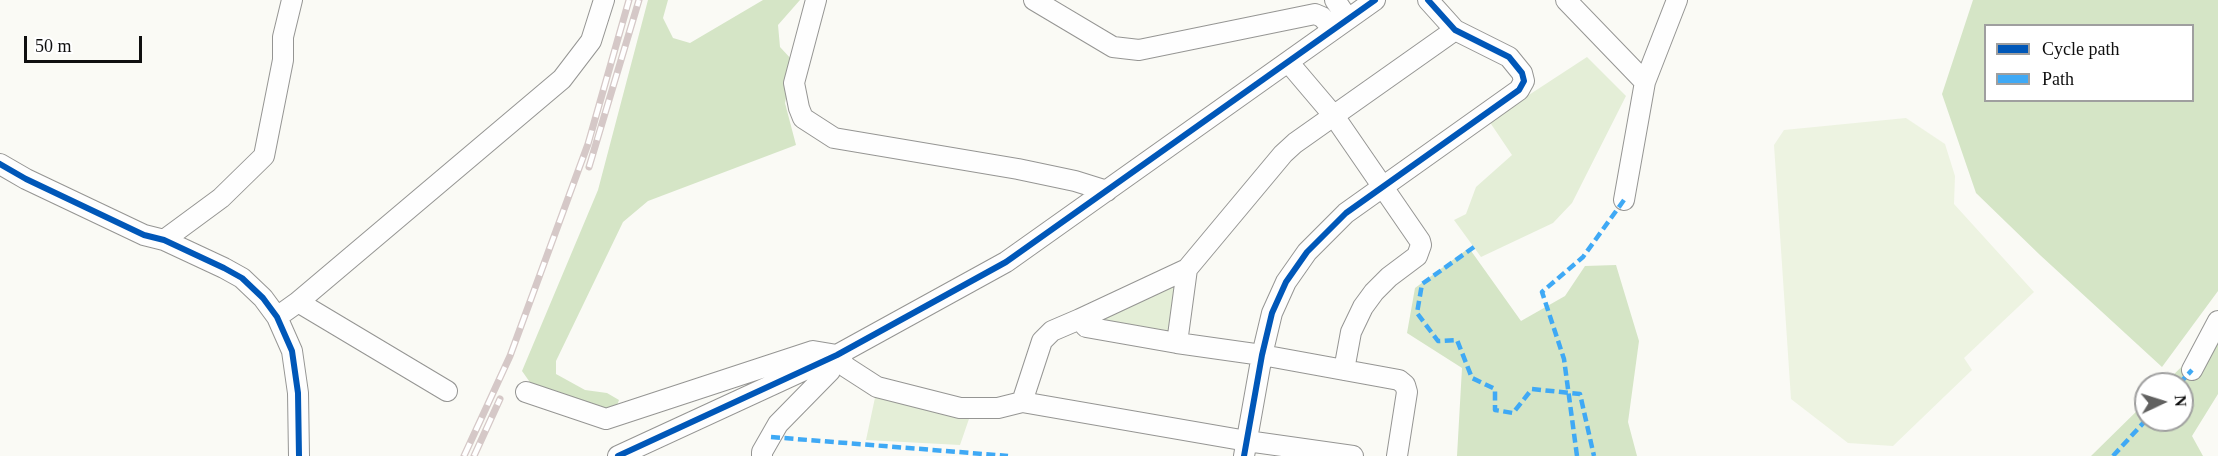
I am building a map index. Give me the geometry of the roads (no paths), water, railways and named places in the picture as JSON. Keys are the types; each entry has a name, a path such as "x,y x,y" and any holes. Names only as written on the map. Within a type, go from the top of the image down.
{"street":[{"path":"164,240 221,198 264,156 283,60 283,37 292,0"},
{"path":"277,317 298,302 562,79 591,41 604,0"},
{"path":"816,0 794,83 803,118 834,138 1075,181 1107,191"},
{"path":"1034,0 1113,47 1139,50 1315,14 1341,24"},
{"path":"1335,0 1341,24"},
{"path":"618,456 837,355 1006,262 1375,0"},
{"path":"1246,448 1262,355 1276,304 1286,282 1307,252 1338,219 1522,86 1524,81 1522,73 1509,57 1455,30 1428,0"},
{"path":"1566,0 1645,82"},
{"path":"1624,200 1645,82 1677,0"},
{"path":"1022,402 1042,341 1052,331 1188,269 1283,154 1295,143 1455,30"},
{"path":"1289,63 1334,116 1420,241 1417,256 1389,277 1363,307 1351,332 1344,370"},
{"path":"0,164 26,179 144,235 164,240 242,278 263,298 277,317 292,351 298,393 299,456"},
{"path":"1177,343 1188,269"},
{"path":"298,302 447,391"},
{"path":"1080,319 1086,327 1396,379 1406,388 1397,456"},
{"path":"2192,370 2218,321"},
{"path":"526,392 606,419 813,351 837,355 846,367 870,383 889,391 966,409 998,408 1022,402 1246,448 1353,456"},
{"path":"762,456 778,424 830,371 837,355"}],"railway":[{"path":"464,456 510,356 588,144 629,0"},
{"path":"589,167 639,0"},
{"path":"474,456 500,399"}]}
